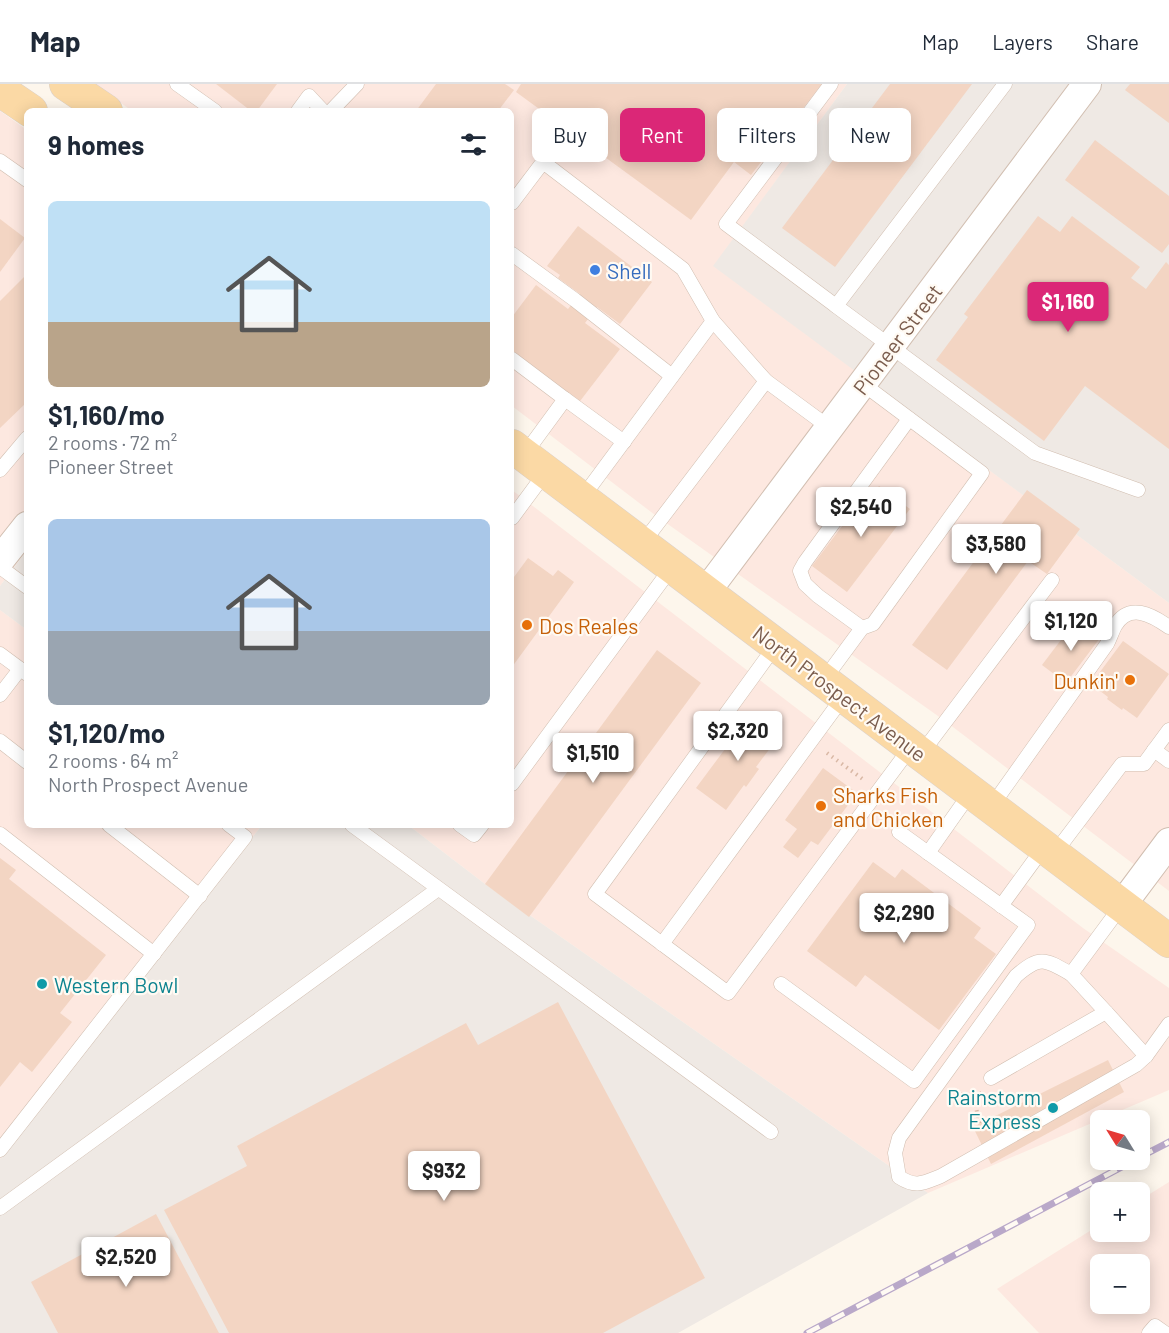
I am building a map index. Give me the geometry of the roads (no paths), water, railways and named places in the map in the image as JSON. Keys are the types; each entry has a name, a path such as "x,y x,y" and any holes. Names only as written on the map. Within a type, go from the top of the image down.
{"main road":[{"path":"66,84 102,108"},
{"path":"0,90 27,108"},
{"name":"North Prospect Avenue","path":"527,458 1169,941"}],"street":[{"name":"Pioneer Street","path":"706,592 1087,84"},
{"path":"0,560 24,530"},
{"path":"1122,906 1169,842"}],"lane":[{"path":"177,84 210,108"},
{"path":"334,108 357,84"},
{"path":"831,84 726,224 1035,453 1137,490"},
{"path":"836,306 1005,84"},
{"path":"299,108 306,90"},
{"path":"306,90 320,108"},
{"path":"0,161 24,178"},
{"path":"514,200 543,162 683,268 713,321 766,381 830,428"},
{"path":"514,255 672,376"},
{"path":"582,498 713,321"},
{"path":"514,361 624,442"},
{"path":"642,544 766,381"},
{"path":"662,944 834,688 862,628 873,624 982,473 863,384"},
{"path":"514,510 527,458 565,399"},
{"path":"862,628 811,590 805,584 800,571 909,419"},
{"path":"0,470 24,442"},
{"path":"0,567 24,585"},
{"path":"514,781 672,567"},
{"path":"776,645 595,894 728,993 916,750 1052,580"},
{"path":"928,853 981,799 1107,644 1116,624 1125,616 1138,612 1154,616 1169,627"},
{"path":"0,654 24,671 0,695"},
{"path":"1001,906 1122,764 1144,764 1169,730"},
{"path":"0,741 24,760"},
{"path":"1154,750 1169,761"},
{"path":"113,828 200,896"},
{"path":"0,1150 245,837 233,828"},
{"path":"355,828 771,1132"},
{"path":"464,828 474,836 480,828"},
{"path":"781,984 914,1081 1028,926 899,832"},
{"path":"0,834 154,954"},
{"path":"0,1208 438,889"},
{"path":"1071,974 1122,906"},
{"path":"1146,1056 1071,974 1051,963 1039,961 1028,966 1016,976 899,1137 895,1152 899,1177 909,1184 923,1183 941,1176 1137,1065 1146,1056 1169,1024"},
{"path":"991,1078 1106,1012"},
{"path":"1149,1333 1155,1326 1165,1333"}],"railway":[{"path":"1150,1152 1169,1142"},
{"path":"807,1333 1116,1170"}],"place":[{"name":"Shell","path":"595,270"},
{"name":"Dos Reales","path":"527,625"},
{"name":"Dunkin'","path":"1130,680"},
{"name":"Sharks Fish and Chicken","path":"821,806"},
{"name":"Western Bowl","path":"42,984"},
{"name":"Rainstorm Express","path":"1053,1108"}]}
